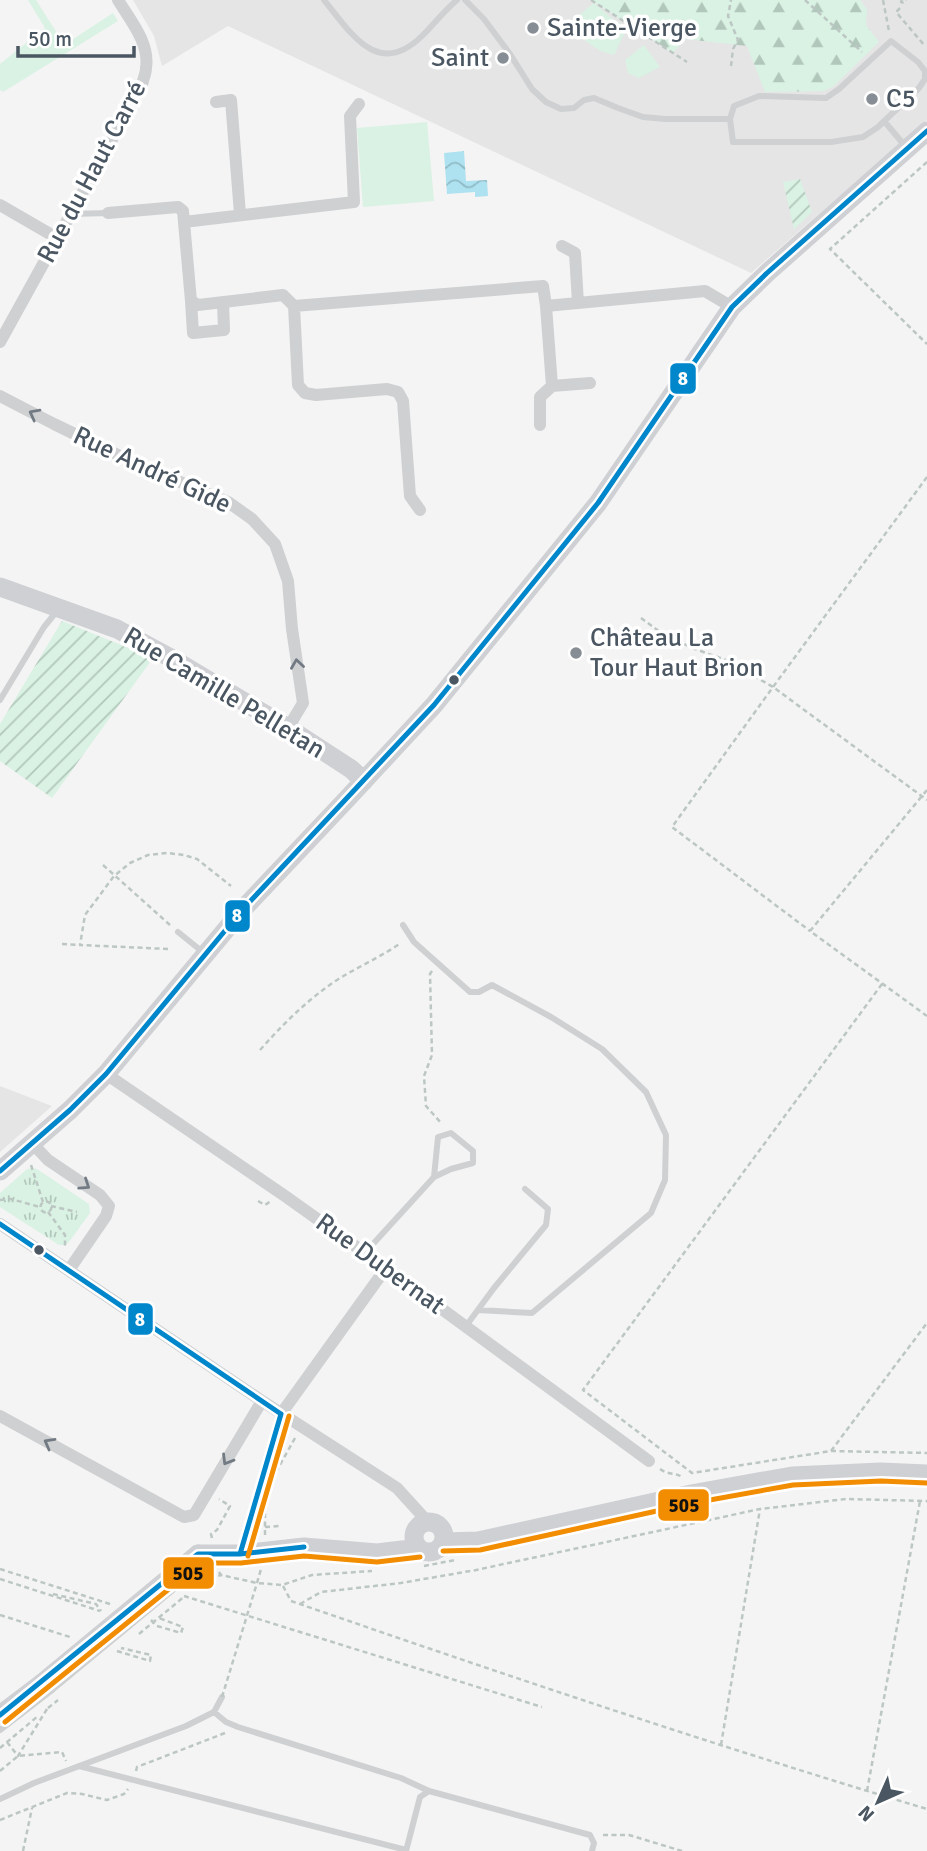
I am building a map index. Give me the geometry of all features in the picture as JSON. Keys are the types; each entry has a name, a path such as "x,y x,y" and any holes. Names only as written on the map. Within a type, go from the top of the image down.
{"street":[{"name":"Rue du Haut Carré","path":"0,342 142,85 146,68 143,43 118,0"},
{"path":"216,102 231,100 240,214"},
{"path":"184,222 354,202 350,116 359,104"},
{"path":"0,1171 71,1110 106,1074 243,909 434,705 598,503 732,307 927,131"},
{"path":"0,205 57,238"},
{"path":"108,213 178,208 183,211 193,333 224,330 223,302"},
{"path":"562,246 575,253 578,303"},
{"path":"294,306 543,286 552,386"},
{"path":"546,306 705,291 732,307"},
{"path":"191,301 198,305 283,295 294,306 298,385 305,393 316,395 387,388 398,392 403,401 410,496 420,510"},
{"path":"540,425 541,397 552,386 590,383"},
{"name":"Rue André Gide","path":"0,396 130,461 228,502 252,519 275,544 288,581 303,703 288,727"},
{"name":"Rue Camille Pelletan","path":"0,587 117,629 288,727 351,769 364,781"},
{"name":"Rue Dubernat","path":"106,1074 386,1268 649,1461"},
{"path":"32,1143 48,1160 100,1195 109,1206 106,1216 69,1270"},
{"path":"0,1224 281,1414 397,1488 428,1521"},
{"path":"281,1414 386,1268"},
{"path":"0,1416 184,1517 194,1514 262,1401"},
{"path":"443,1542 478,1541 691,1494 792,1476 881,1472 927,1474"},
{"path":"0,1715 47,1686 206,1556 304,1546 377,1553 419,1548 430,1552 440,1547 443,1542 444,1534 435,1522 428,1521 415,1529 413,1539 419,1548"}],"lane":[{"path":"324,0 361,45 383,54 402,51 412,44 457,0"},
{"path":"465,0 490,27 532,89 546,102 561,109 574,108 584,100 594,98 643,117 730,119"},
{"path":"891,41 919,62 925,71 925,79 884,121 863,137 831,142 733,142 730,119 733,106 759,96 826,98 870,59 891,41"},
{"path":"884,121 908,148"},
{"path":"70,214 108,213"},
{"path":"0,701 44,626 59,608"},
{"path":"403,925 414,942 470,992 479,992 492,985 602,1049 646,1092 666,1135 665,1180 650,1213 532,1314 478,1310"},
{"path":"178,932 205,954"},
{"path":"366,1254 433,1177 473,1163 473,1151 451,1133 438,1136 433,1177"},
{"path":"466,1326 546,1225 548,1209 525,1189"},
{"path":"240,1554 281,1414"},
{"path":"0,1730 47,1686"},
{"path":"0,1799 186,1726 214,1712 222,1697"},
{"path":"214,1712 226,1722 238,1727 401,1778 429,1791 590,1835 594,1843 592,1851"},
{"path":"79,1766 406,1850 420,1797 429,1791"}],"path":[{"path":"591,0 687,62"},
{"path":"731,0 728,16 738,40 733,49 731,66"},
{"path":"805,0 870,59"},
{"path":"883,0 891,41"},
{"path":"901,8 896,12 925,46"},
{"path":"927,162 830,249 927,344"},
{"path":"927,477 673,827 927,1016"},
{"path":"641,618 664,635 726,660 773,687 927,800"},
{"path":"810,931 927,790"},
{"path":"80,944 85,915 114,876 130,863 148,855 167,853 197,859 231,886"},
{"path":"103,865 178,932"},
{"path":"260,1050 284,1022 316,995 410,935"},
{"path":"62,944 168,949"},
{"path":"438,962 430,974 432,1055 424,1076 426,1106 451,1133"},
{"path":"882,984 583,1390 692,1473 831,1451 927,1453"},
{"path":"32,1143 31,1168 43,1202"},
{"path":"0,1200 11,1199 48,1212 65,1235 69,1270"},
{"path":"43,1202 77,1212"},
{"path":"40,1207 43,1202"},
{"path":"48,1212 51,1206"},
{"path":"831,1451 927,1323"},
{"path":"271,1481 302,1426"},
{"path":"649,1461 668,1474 678,1474 688,1482"},
{"path":"300,1604 321,1592 401,1583 477,1570 760,1509 846,1499 927,1501"},
{"path":"867,1791 921,1500"},
{"path":"222,1697 265,1551 265,1504"},
{"path":"721,1745 760,1509"},
{"path":"265,1527 279,1526"},
{"path":"0,1569 97,1602 101,1611 0,1580"},
{"path":"282,1585 291,1601 445,1655 927,1809"},
{"path":"30,1589 110,1604"},
{"path":"234,1611 232,1612 184,1597 234,1611 542,1707"},
{"path":"0,1615 80,1639"},
{"path":"147,1615 153,1624 181,1633 183,1627 159,1618"},
{"path":"106,1648 151,1656 149,1661 119,1651"},
{"path":"0,1771 18,1756 48,1708"},
{"path":"7,1742 18,1756"},
{"path":"18,1756 62,1752 70,1770"},
{"path":"0,1820 32,1808 23,1851"},
{"path":"590,1835 629,1835 682,1851"}],"shaded area":[{"path":"133,0 927,0 927,120 751,273 228,26 162,66 154,36"},
{"path":"0,1086 52,1106 0,1152"}],"green space":[{"path":"28,0 36,0 62,41 67,43 113,13 118,21 3,92 0,90 0,64 45,28"},
{"path":"591,0 860,0 867,9 866,25 879,42 834,86 824,91 765,92 747,46 685,39 673,53"},
{"path":"594,3 627,28 614,55 594,47 568,24"},
{"path":"644,45 660,67 639,78 628,73 625,60"},
{"path":"427,122 434,201 363,207 357,128"},
{"path":"800,179 812,212 794,229 783,182"},
{"path":"62,621 153,658 52,798 0,761 0,724"},
{"path":"31,1168 37,1169 89,1204 90,1213 65,1245 59,1245 0,1207 0,1193"}],"water":[{"path":"464,151 466,181 487,180 488,196 475,197 475,192 447,194 444,153"}],"transit line":[{"name":"8","path":"0,1171 70,1110 106,1074 243,909 434,705 598,503 732,307 927,131"},
{"name":"8","path":"0,1224 281,1414"},
{"name":"8","path":"240,1554 281,1414"},
{"name":"505","path":"248,1556 289,1416"},
{"name":"505","path":"443,1551 480,1550 693,1503 793,1485 881,1481 927,1483"},
{"name":"8","path":"0,1715 198,1554 240,1554 304,1547"},
{"name":"505","path":"5,1722 201,1563 241,1563 304,1556 377,1562 420,1557"}],"place":[{"name":"Sainte-Vierge","path":"533,28"},
{"name":"Saint","path":"503,58"},
{"name":"C5","path":"872,99"},
{"name":"Château La Tour Haut Brion","path":"576,653"}]}
